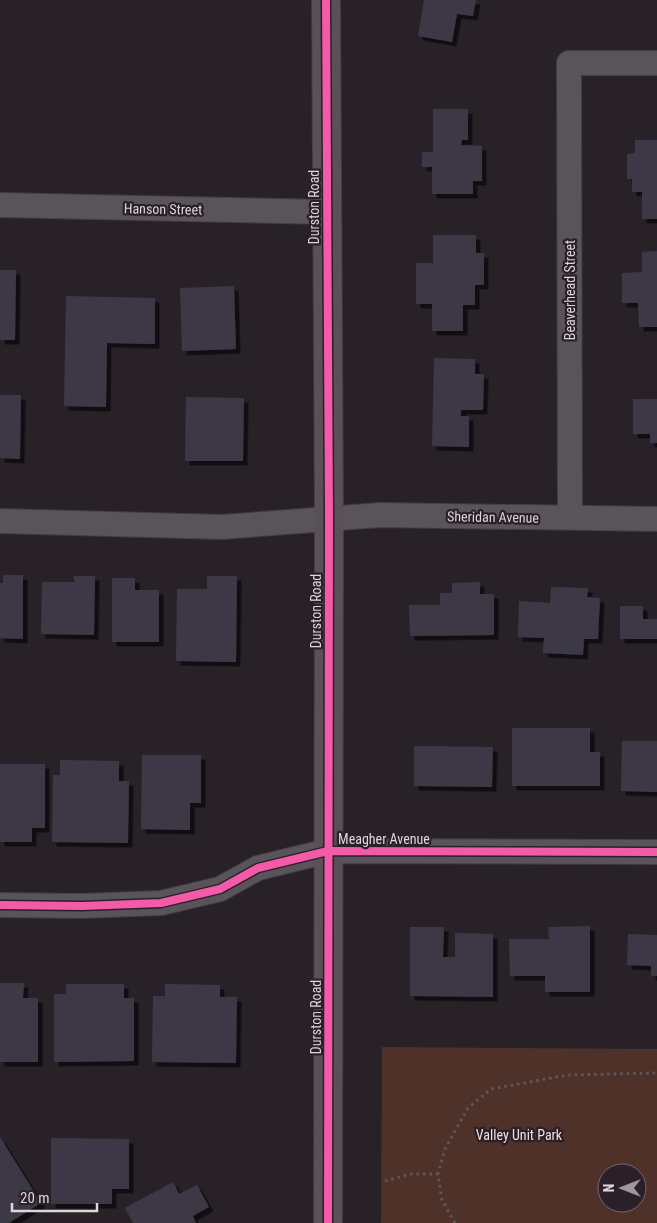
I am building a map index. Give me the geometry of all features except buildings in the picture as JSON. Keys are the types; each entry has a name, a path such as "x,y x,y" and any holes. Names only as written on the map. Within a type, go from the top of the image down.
{"main road":[{"name":"Durston Road","path":"326,0 329,518 328,1223"}],"street":[{"name":"Beaverhead Street","path":"570,517 569,63 657,63"},
{"name":"Hanson Street","path":"0,206 326,212"},
{"name":"Sheridan Avenue","path":"0,521 222,527 380,515 657,519"},
{"name":"Meagher Avenue","path":"0,905 82,906 161,903 220,889 258,868 328,851 657,852"}],"path":[{"path":"455,1223 442,1200 438,1174 445,1149 468,1108 491,1089 568,1075 657,1074"},
{"path":"385,1181 410,1174 438,1174"}],"green space":[{"name":"Valley Unit Park","path":"382,1047 657,1049 657,1223 381,1223"}],"cycle path":[{"path":"326,0 329,518 328,1223"},
{"path":"0,905 82,906 161,903 220,889 258,868 328,851 657,852"}]}
